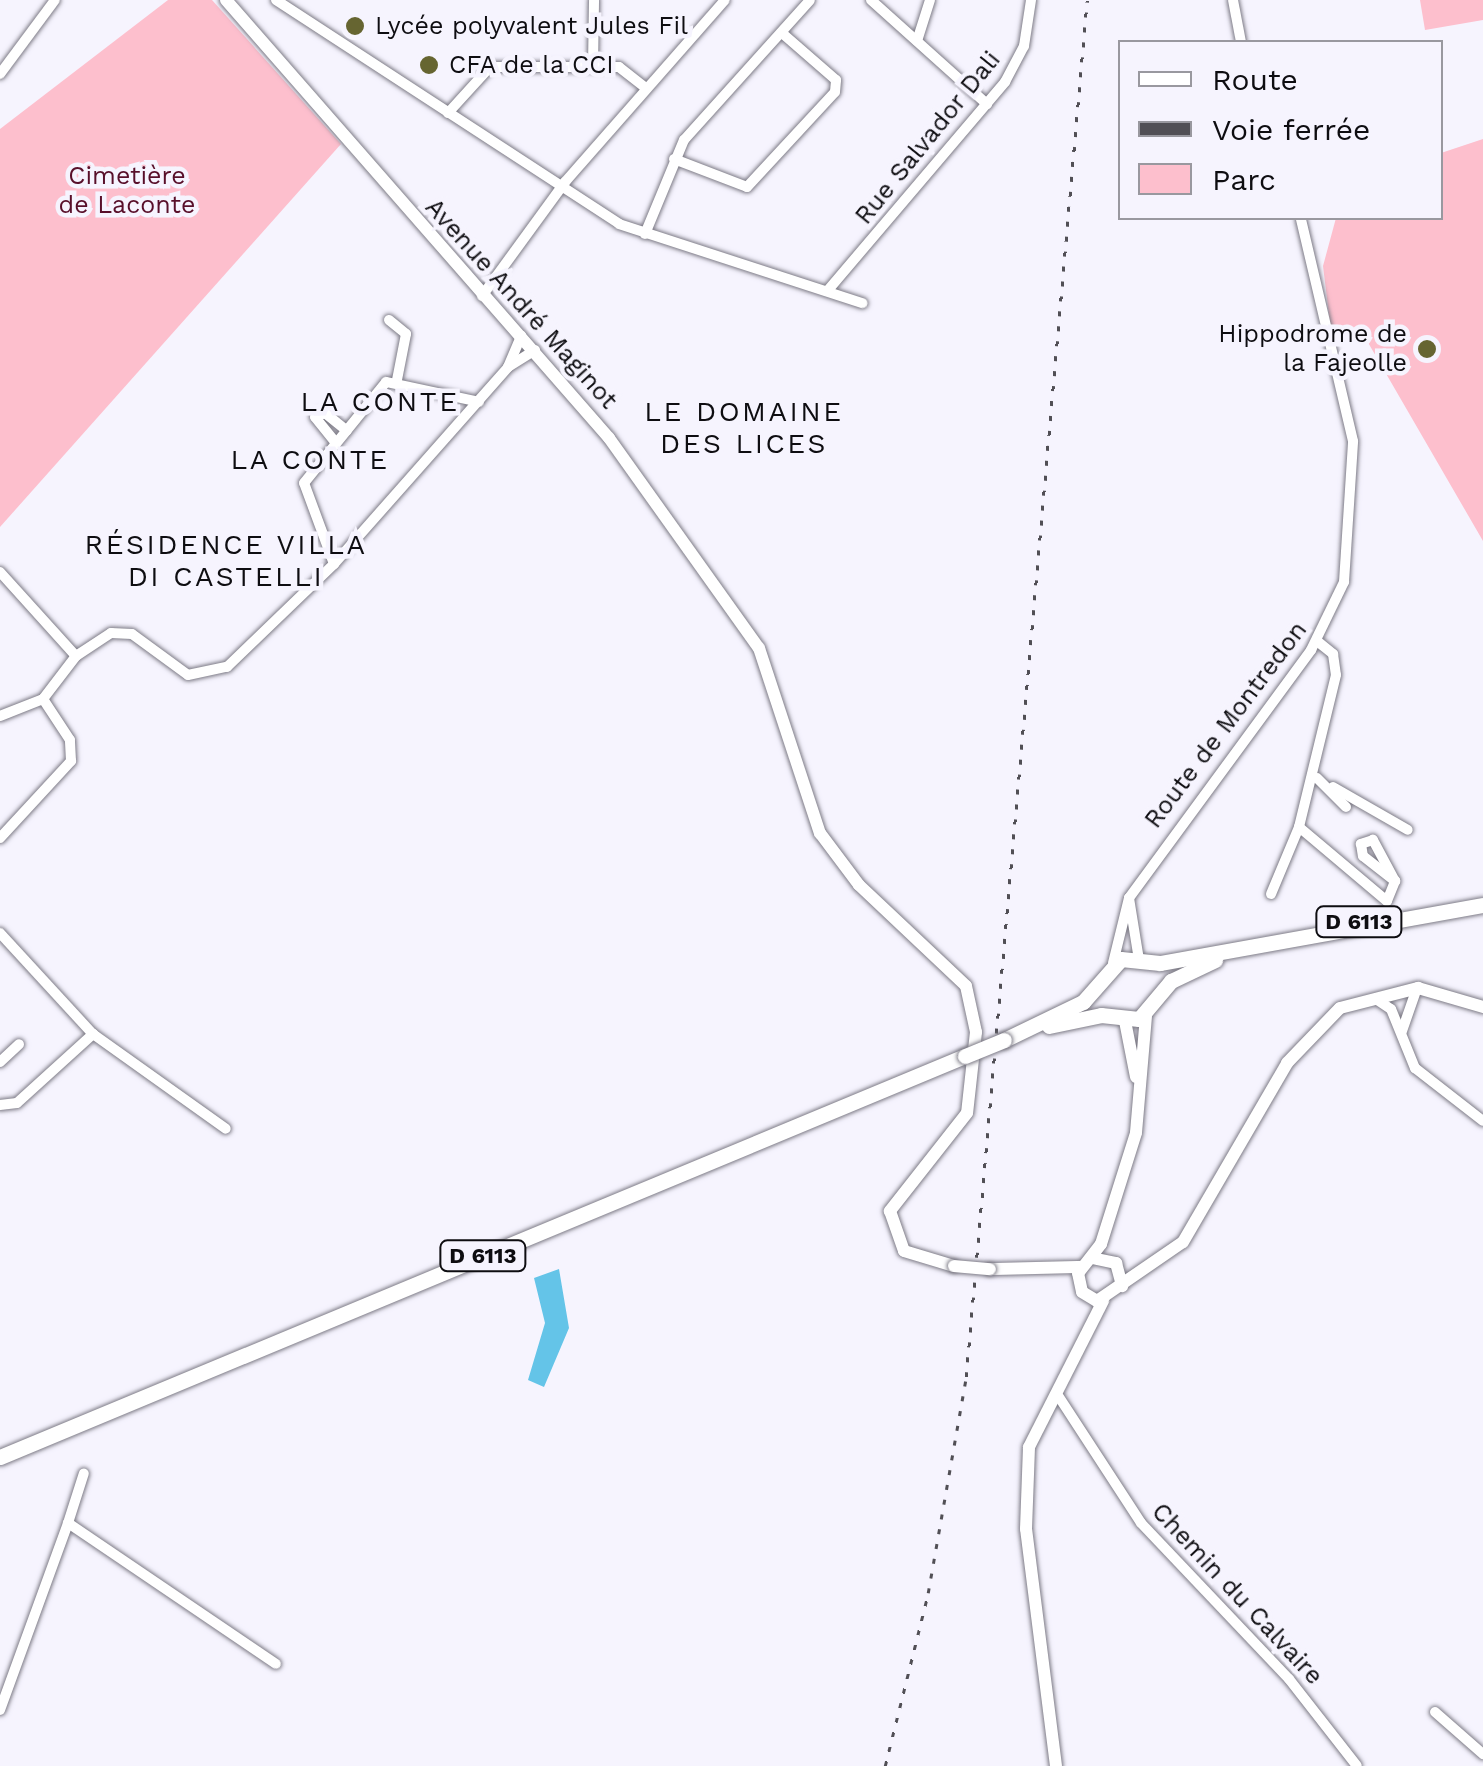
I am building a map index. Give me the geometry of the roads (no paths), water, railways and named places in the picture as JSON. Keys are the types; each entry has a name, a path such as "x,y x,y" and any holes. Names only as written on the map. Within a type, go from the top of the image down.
{"main road":[{"name":"D 6113","path":"1143,961 1236,951 1483,905"},
{"name":"D 6113","path":"1160,994 1236,951"},
{"path":"1143,961 1160,994 1146,1016 1119,1018 1098,985 1113,962 1143,961"},
{"name":"D 6113","path":"0,1457 1004,1040 1084,1002 1098,985"},
{"name":"D 6113","path":"1004,1040 1119,1018"}],"street":[{"path":"0,74 55,0"},
{"name":"Avenue André Maginot","path":"226,0 482,296 535,350 760,648 807,801 842,866 966,986 976,1032 967,1113 890,1211 904,1250 954,1266 1037,1273"},
{"path":"276,0 564,195 646,234 829,289 862,303"},
{"path":"594,0 594,66"},
{"path":"482,296 645,87 724,0"},
{"path":"646,234 674,160 810,0"},
{"path":"871,0 987,104"},
{"path":"917,41 930,0"},
{"name":"Rue Salvador Dali","path":"829,289 987,104 1024,46 1031,0"},
{"path":"1233,0 1241,40"},
{"path":"674,160 747,187 835,92 836,80 782,33"},
{"path":"448,113 490,67 625,69 645,87"},
{"name":"Route de Montredon","path":"1129,898 1317,641 1344,582 1355,474 1301,220"},
{"path":"334,564 304,484 348,430 397,380 406,334 390,320"},
{"path":"0,716 43,699 76,656 121,632 188,675 213,675 334,564 508,368 517,356 521,336"},
{"path":"517,356 535,350"},
{"path":"397,380 479,402"},
{"path":"336,444 315,417 324,413 348,430"},
{"path":"0,572 76,656"},
{"path":"1272,894 1318,778 1336,675 1333,654 1317,641"},
{"path":"0,838 71,761 70,740 43,699"},
{"path":"1318,778 1408,830"},
{"path":"1334,787 1346,807"},
{"path":"1299,827 1387,901 1394,881"},
{"path":"1129,898 1143,961"},
{"path":"1113,962 1129,898"},
{"path":"0,933 92,1034 226,1129"},
{"path":"1402,1042 1406,1003 1418,988"},
{"path":"1056,1766 1026,1506 1032,1434 1059,1398 1103,1302 1166,1256 1214,1200 1302,1042 1365,996 1395,989 1418,988 1483,1006"},
{"path":"1395,989 1406,1003"},
{"path":"1395,989 1391,1010 1415,1068 1483,1121"},
{"path":"1365,996 1391,1010"},
{"path":"1083,1347 1082,1291 1087,1262 1112,1212 1140,1094 1146,1016"},
{"path":"1119,1018 1140,1094"},
{"path":"0,1105 17,1103 92,1034"},
{"path":"0,1062 19,1044"},
{"path":"1112,1212 1122,1286"},
{"path":"1037,1273 1087,1262 1116,1264 1166,1256"},
{"path":"1037,1273 1103,1302"},
{"name":"Chemin du Calvaire","path":"1059,1398 1141,1523 1286,1675 1356,1766"},
{"path":"0,1710 84,1473"},
{"path":"68,1523 276,1664"},
{"path":"1435,1712 1483,1754"}],"water":[{"path":"559,1269 569,1328 544,1387 528,1380 545,1323 534,1278"}],"railway":[{"path":"885,1766 928,1593 966,1377 1087,0"}],"place":[{"name":"Lycée polyvalent Jules Fil","path":"355,26"},
{"name":"CFA de la CCI","path":"429,65"},
{"name":"Hippodrome de la Fajeolle","path":"1427,349"}],"district":[{"name":"LA CONTE","path":"380,402"},
{"name":"LE DOMAINE DES LICES","path":"744,428"},
{"name":"LA CONTE","path":"310,460"},
{"name":"RÉSIDENCE VILLA DI CASTELLI","path":"226,561"}],"park label":[{"name":"Cimetière de Laconte","path":"127,192"}]}
